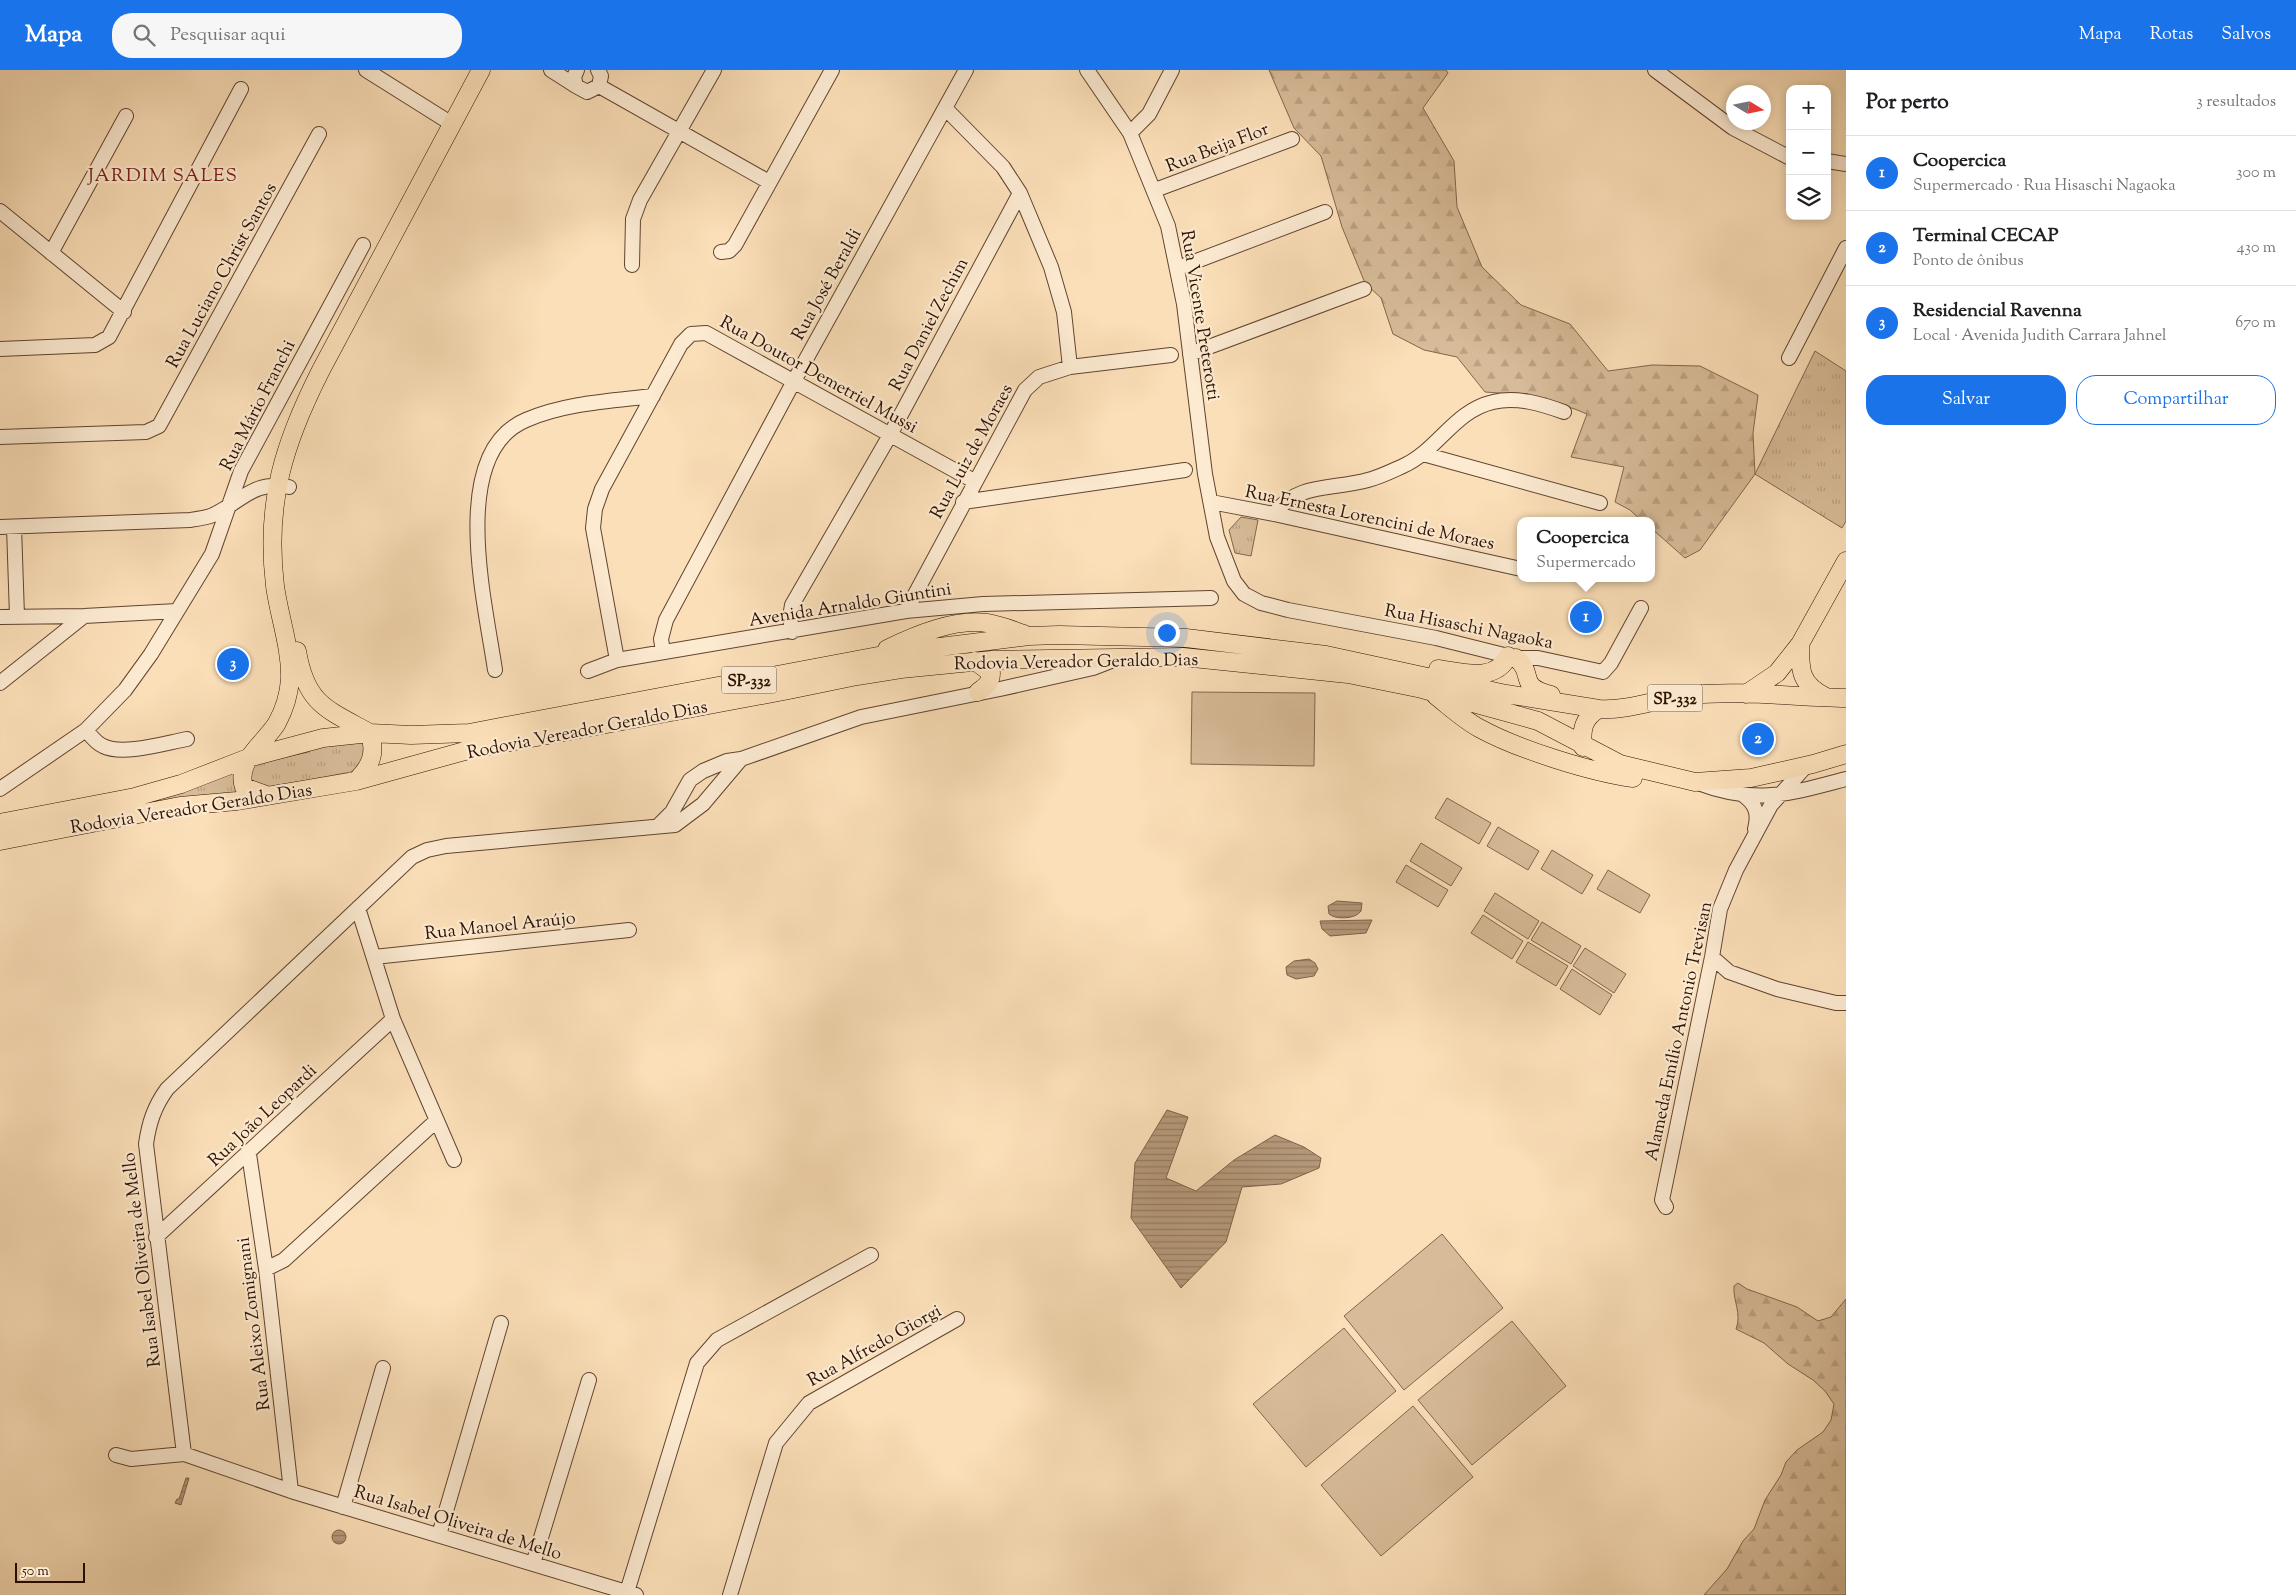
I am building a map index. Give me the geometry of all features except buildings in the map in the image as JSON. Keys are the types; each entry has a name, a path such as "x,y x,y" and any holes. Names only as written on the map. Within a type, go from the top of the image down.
{"main road":[{"path":"269,796 244,787 242,780 248,758 276,724 284,709 290,678 275,586 272,547 297,418 481,70"},
{"path":"356,781 368,769 374,755 370,733 326,709 313,697 303,678 283,561 283,486 308,421 330,375 494,70"},
{"path":"1744,694 1777,673 1800,644 1846,561"},
{"path":"869,658 960,616 1036,636 1042,652 1035,660"},
{"name":"Rodovia Vereador Geraldo Dias","path":"0,823 135,797 181,784 248,758 323,738 370,733 411,735 469,733 869,658 1036,636 1186,638 1326,655 1506,694 1612,710 1690,695 1744,694 1846,698"},
{"path":"1076,659 1080,645 1084,640 1100,636"},
{"path":"1800,644 1801,671 1804,680 1810,688 1827,698"},
{"name":"Rodovia Vereador Geraldo Dias","path":"0,840 180,806 237,802 356,781 472,749 857,676 1005,659 1183,657 1324,670 1430,691 1538,721 1583,747 1620,764 1675,779 1696,782 1737,780 1806,766 1846,754"},
{"path":"1412,674 1420,669 1432,668 1478,674 1490,672 1503,665 1512,657 1524,664 1527,680 1531,687 1567,703"},
{"path":"1000,689 1005,659"},
{"path":"975,661 987,668 991,673 991,680 978,692"},
{"path":"1430,691 1479,728 1528,749 1620,776 1647,780 1675,779"},
{"path":"1583,747 1581,735 1586,720 1599,709"},
{"path":"209,772 236,756 276,724"}],"street":[{"path":"366,70 452,124"},
{"path":"551,70 587,92 599,86"},
{"path":"576,86 574,77 577,70"},
{"path":"598,70 601,76 599,86"},
{"path":"632,265 633,218 640,200 714,70"},
{"path":"721,252 729,251 735,245 832,70"},
{"name":"Rua José Beraldi","path":"663,652 661,639 666,620 794,380 966,70"},
{"path":"1130,133 1149,114 1172,70"},
{"name":"Rua Vicente Preterotti","path":"1089,71 1130,133 1155,190 1168,226 1178,268 1217,537 1234,581"},
{"path":"1661,72 1733,128 1786,156"},
{"path":"599,86 769,182"},
{"path":"0,349 94,345 109,338 241,89"},
{"path":"945,108 1003,167 1020,193 1051,267 1064,312 1070,367"},
{"path":"51,253 126,116"},
{"name":"Rua Luciano Christ Santos","path":"0,437 151,431 163,421 319,134"},
{"name":"Rua Beija Flor","path":"1155,190 1292,139"},
{"path":"1831,162 1846,164"},
{"name":"Rua Daniel Zechim","path":"792,632 790,618 792,605 890,435 1020,193"},
{"path":"0,211 124,312"},
{"path":"1178,268 1325,212"},
{"name":"Rua Mário Franchi","path":"0,789 86,730 125,690 151,654 212,554 241,471 363,244"},
{"path":"1790,358 1846,248"},
{"path":"1190,354 1364,289"},
{"name":"Rua Doutor Demetriel Mussi","path":"617,660 593,528 595,510 602,489 681,344 691,334 698,332 706,333 974,481"},
{"name":"Rua Luiz de Moraes","path":"906,611 974,481 1025,390 1040,378 1070,367 1171,355"},
{"path":"494,670 481,572 477,516 482,481 493,448 508,431 525,420 598,402 653,396"},
{"path":"1274,514 1283,502 1304,491 1369,480 1405,465 1423,454 1458,419 1481,405 1495,401 1514,400 1538,403 1564,412"},
{"path":"1423,454 1600,503"},
{"path":"963,502 1185,470"},
{"path":"0,527 190,520 211,516 257,488 283,486"},
{"name":"Rua Ernesta Lorencini de Moraes","path":"1211,502 1274,514 1517,568"},
{"path":"14,527 17,616"},
{"name":"Rua Hisaschi Nagaoka","path":"1234,581 1244,594 1261,603 1436,638 1512,657 1538,658 1602,672 1611,663 1641,608"},
{"name":"Avenida Arnaldo Giuntini","path":"588,671 617,660 792,632 906,611 960,616 983,604 1211,598"},
{"path":"983,604 985,622"},
{"path":"0,617 84,616 176,611"},
{"path":"0,683 84,616"},
{"path":"659,825 672,812 690,780 702,771 726,761 741,759 861,717 1093,668 1123,657"},
{"path":"86,730 101,745 112,750 125,750 187,739"},
{"name":"Rua Isabel Oliveira de Mello","path":"632,1594 291,1491 184,1454 146,1144 149,1124 155,1106 167,1090 412,857 427,850 446,846 675,825 693,813 741,759"},
{"name":"Alameda Emílio Antonio Trevisan","path":"1666,1207 1662,1200 1712,958 1720,909 1736,870 1753,838 1779,796 1806,766"},
{"path":"1696,782 1722,792 1742,795 1779,796 1846,778"},
{"path":"690,780 710,794"},
{"path":"1742,795 1755,807 1757,816 1753,838"},
{"path":"358,908 393,1020 454,1160"},
{"name":"Rua Manoel Araújo","path":"374,957 630,930"},
{"path":"1712,958 1730,972 1777,989 1836,1003 1846,1003"},
{"name":"Rua João Leopardi","path":"156,1237 249,1154 393,1020"},
{"path":"266,1269 284,1260 436,1121"},
{"name":"Rua Aleixo Zomignani","path":"249,1154 266,1269 291,1491"},
{"path":"632,1594 697,1363 717,1340 871,1255"},
{"name":"Rua Alfredo Giorgi","path":"730,1595 776,1443 810,1403 957,1320"},
{"path":"439,1535 501,1324"},
{"path":"343,1507 383,1368"},
{"path":"533,1564 589,1380"},
{"path":"116,1455 131,1459 184,1454"}],"green space":[{"path":"1269,70 1446,70 1448,73 1423,108 1454,161 1457,207 1482,267 1521,305 1570,324 1608,371 1652,365 1700,366 1758,395 1753,433 1755,474 1700,550 1685,558 1655,532 1655,517 1638,517 1630,510 1615,502 1624,467 1571,457 1587,414 1537,398 1485,392 1457,357 1424,350 1393,334 1381,298 1365,283 1342,227 1321,156 1294,128"},
{"path":"1815,351 1846,371 1846,521 1842,528 1755,474"},
{"path":"1241,517 1258,520 1251,556 1235,553 1229,530"},
{"path":"1192,692 1315,693 1314,766 1191,764"},
{"path":"364,741 369,749 362,770 264,788 250,781 251,767 255,764 308,752 318,744"},
{"path":"237,766 244,794 0,832 0,826"},
{"path":"1447,798 1491,823 1479,844 1435,818"},
{"path":"1498,827 1539,851 1528,870 1487,846"},
{"path":"1421,843 1462,868 1451,886 1410,861"},
{"path":"1552,850 1593,875 1582,894 1541,869"},
{"path":"1406,865 1448,890 1438,907 1396,882"},
{"path":"1608,870 1650,895 1640,913 1597,889"},
{"path":"1495,893 1539,921 1528,939 1484,911"},
{"path":"1483,915 1523,941 1512,959 1471,933"},
{"path":"1542,922 1581,946 1571,964 1531,940"},
{"path":"1528,942 1568,966 1556,986 1516,962"},
{"path":"1585,948 1626,974 1614,993 1573,966"},
{"path":"1572,969 1612,995 1600,1015 1560,989"},
{"path":"1442,1234 1503,1308 1404,1390 1344,1316"},
{"path":"1738,1283 1747,1289 1797,1307 1818,1321 1831,1317 1846,1299 1846,1595 1704,1595 1727,1569 1743,1541 1754,1529 1765,1500 1781,1475 1786,1462 1797,1450 1823,1432 1831,1420 1834,1404 1825,1391 1813,1380 1788,1364 1764,1343 1736,1329 1738,1313 1734,1286"},
{"path":"1512,1321 1566,1386 1472,1465 1418,1400"},
{"path":"1344,1328 1396,1391 1306,1467 1253,1404"},
{"path":"1413,1406 1473,1477 1381,1556 1321,1485"}],"shaded area":[{"path":"1337,901 1362,903 1361,911 1351,917 1341,918 1332,916 1329,914 1328,906"},
{"path":"1372,920 1366,933 1330,936 1322,929 1320,921"},
{"path":"1309,959 1315,963 1318,969 1314,976 1296,979 1287,975 1286,967 1294,961"},
{"path":"1167,1110 1188,1117 1166,1178 1196,1191 1234,1160 1275,1135 1304,1147 1321,1158 1319,1168 1281,1184 1242,1187 1226,1242 1181,1288 1131,1218 1135,1163"},
{"path":"186,1478 189,1478 181,1505 175,1503 179,1499"},
{"path":"339,1530 344,1532 346,1537 344,1542 339,1544 334,1542 332,1537 334,1532"}],"place":[{"name":"Coopercica","path":"1586,617"},
{"name":"Residencial Ravenna","path":"233,664"},
{"name":"Terminal CECAP","path":"1758,739"}],"district":[{"name":"JARDIM SALES","path":"163,174"}]}
